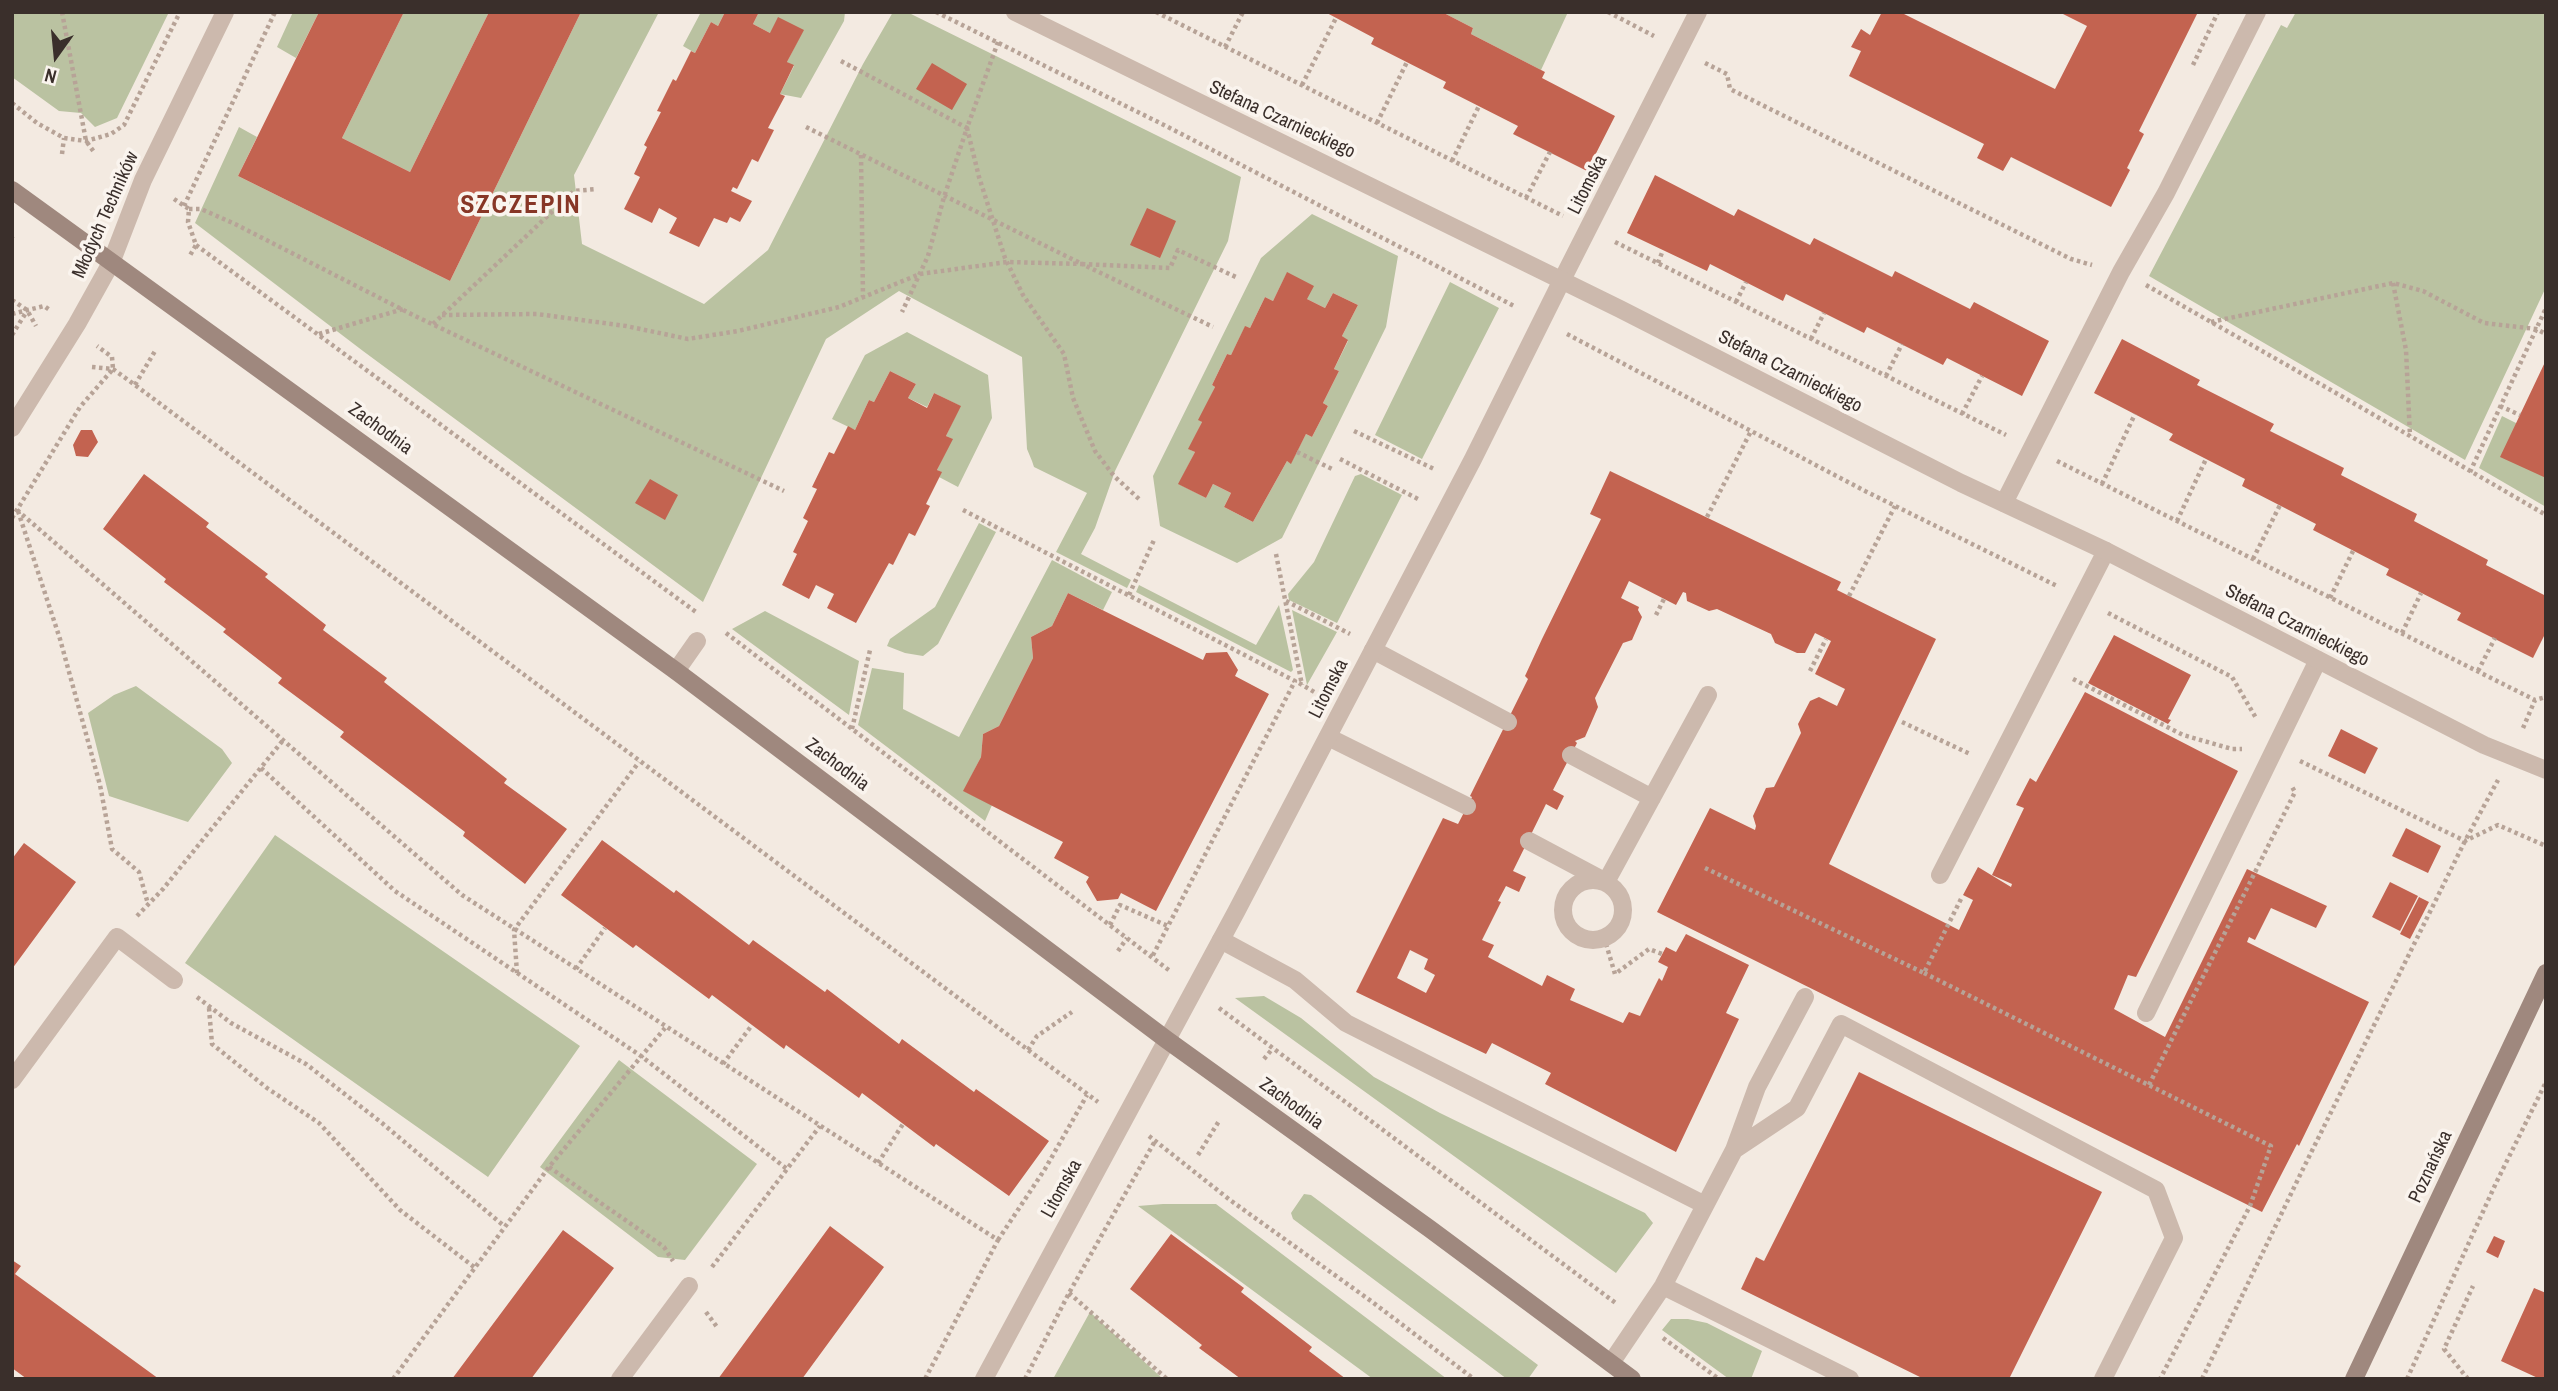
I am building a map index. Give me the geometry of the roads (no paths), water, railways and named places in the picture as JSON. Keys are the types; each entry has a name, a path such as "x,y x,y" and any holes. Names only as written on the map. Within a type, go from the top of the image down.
{"street":[{"name":"Młodych Techników","path":"12,428 77,324 111,263 143,180 225,12"},
{"name":"Stefana Czarnieckiego","path":"1015,12 1562,280 2004,503 2106,551 2511,757 2546,771"},
{"name":"Litomska","path":"984,1379 1328,737 1681,50 1698,12"},
{"path":"2004,503 2257,12"},
{"name":"Zachodnia","path":"12,190 111,263 198,322 676,671 1167,1040 1632,1379"},
{"path":"1940,875 2106,551"},
{"path":"676,671 697,640"},
{"path":"1374,648 1508,722"},
{"path":"2146,1013 2318,660"},
{"path":"1606,882 1708,695"},
{"path":"1328,737 1467,806"},
{"path":"1571,755 1652,798"},
{"path":"1529,841 1606,882 1621,897 1623,918 1610,935 1589,940 1570,931 1562,912 1568,891 1585,879 1606,882"},
{"path":"12,1080 117,937 174,980"},
{"path":"1221,940 1295,980 1346,1023 1705,1205"},
{"name":"Poznańska","path":"2354,1379 2546,973"},
{"path":"1611,1363 1663,1286 1734,1150 1756,1087 1805,997"},
{"path":"1734,1150 1797,1108 1841,1024 2156,1190 2174,1238 2103,1379"},
{"path":"620,1379 689,1286"},
{"path":"1663,1286 1850,1379"}],"district":[{"name":"SZCZEPIN","path":"521,206"}]}
